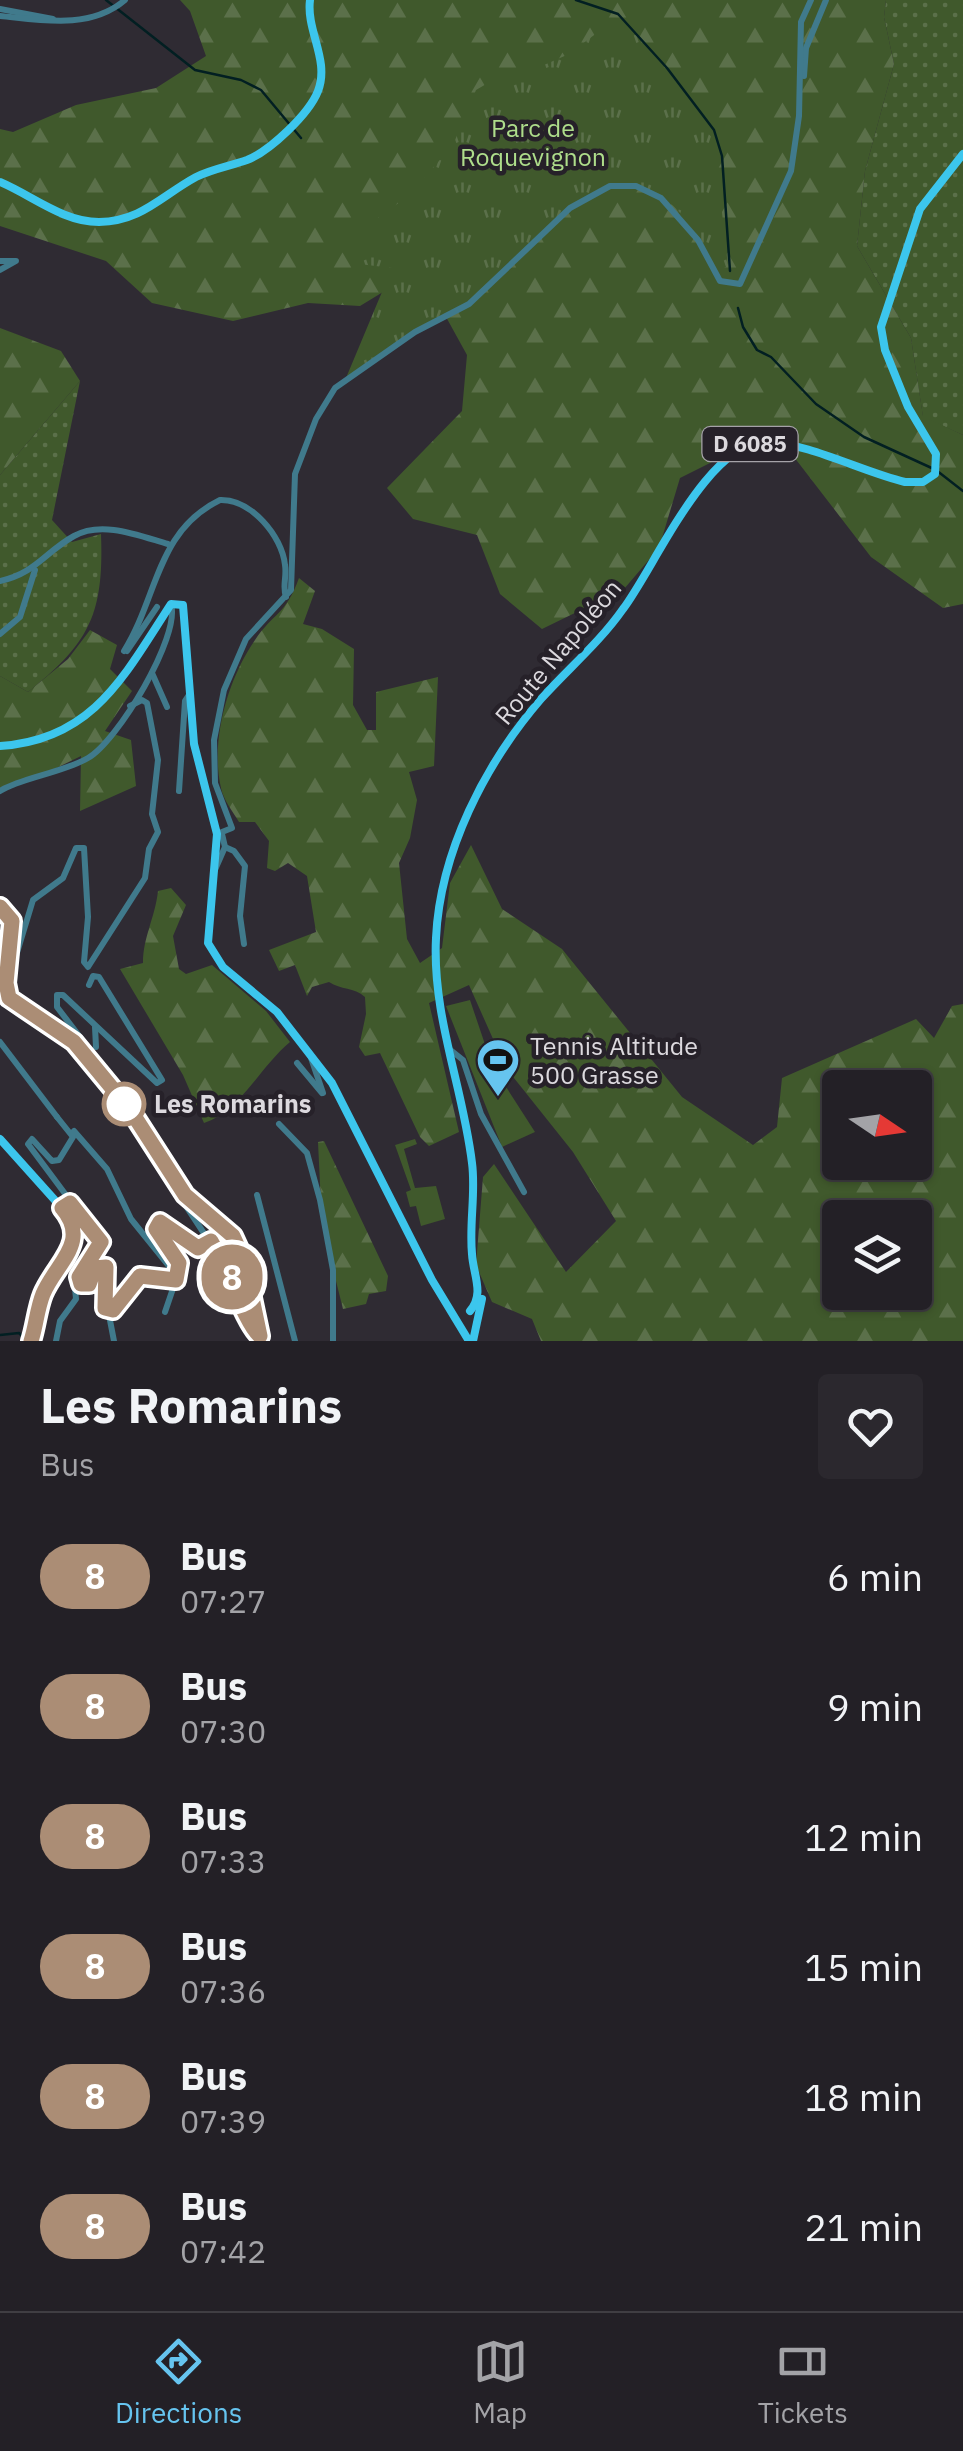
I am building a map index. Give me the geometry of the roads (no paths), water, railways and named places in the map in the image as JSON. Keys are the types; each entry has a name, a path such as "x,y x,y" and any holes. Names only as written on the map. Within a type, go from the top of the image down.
{"main road":[{"path":"0,182 64,215 98,222 122,220 154,208 196,178 254,156 314,99 322,77 310,0"},
{"name":"Route Napoléon","path":"471,1341 476,1329 471,1313 482,1294 475,1276 472,1164 436,984 436,927 448,867 466,820 514,735 622,611 713,472 742,448 767,442 905,482 923,482 934,474 936,454 908,407 884,350 881,324 920,210 963,154"},
{"path":"0,746 38,741 80,722 148,644 171,604 181,603 185,608 194,744 219,834 206,933 211,951 277,1012 338,1093 445,1302 471,1341"},
{"path":"0,1139 66,1206 72,1222 73,1246 46,1288 31,1341"},
{"path":"445,1302 471,1313 462,1326"},
{"path":"462,1326 476,1329"}],"street":[{"path":"800,86 802,22 811,0"},
{"path":"244,944 240,916 245,866 234,851 225,848 219,834 230,832 232,823 216,792 214,740 228,674 246,639 286,596 294,573 295,474 316,419 335,388 411,335 468,304 570,208 610,186 630,184 654,193 698,240 720,281 740,284 791,171 806,48 826,0"},
{"path":"0,13 58,20 108,10 122,3"},
{"path":"0,261 16,261 0,270"},
{"path":"157,607 132,647 124,651 144,612 168,544 182,526 215,502 238,502 268,527 285,563 286,596"},
{"path":"0,582 36,569 76,534 107,529 168,544"},
{"path":"0,634 20,617 36,569"},
{"path":"0,791 92,756 108,742 152,673 173,612 171,604"},
{"path":"152,673 167,707"},
{"path":"179,791 185,701 190,694"},
{"path":"6,989 29,908 63,878 76,848 84,848 86,865 88,917 84,962 88,967 145,878 148,849 158,832 152,814 158,760 147,703 142,700 130,706"},
{"path":"213,873 225,848"},
{"path":"0,907 12,921 6,989 16,1004 74,1042 131,1111 185,1195 221,1222 239,1247 260,1338"},
{"path":"88,985 93,976 99,977 158,1067 161,1082 63,995 57,995 57,1007 96,1058 92,1068"},
{"path":"95,1026 96,1047"},
{"path":"0,1042 73,1136 59,1160 52,1162 32,1140 27,1142 66,1206 101,1242 82,1274 81,1284 89,1284 95,1268 106,1267 103,1303 114,1341"},
{"path":"448,1048 458,1052 463,1060 480,1114 524,1192"},
{"path":"298,1063 323,1093 308,1051"},
{"path":"57,1117 107,1169 131,1219 176,1278"},
{"path":"279,1124 307,1153 320,1200 334,1270 333,1341"},
{"path":"185,1195 184,1202 232,1276 250,1328 260,1338"},
{"path":"257,1195 295,1341"},
{"path":"165,1312 179,1263 156,1229 157,1223 200,1248 206,1260"},
{"path":"200,1248 211,1241"},
{"path":"56,1341 60,1321 76,1299 74,1278 80,1269 82,1274"},
{"path":"108,1310 113,1310 133,1290 135,1278 176,1278"}],"waterway":[{"path":"106,0 195,70 241,80 261,90 301,138"},
{"path":"576,0 618,14 667,68 714,130 722,156 730,271"},
{"path":"738,308 743,327 757,350 771,357 816,404 864,437 936,470 963,491"},
{"path":"0,1335 19,1333 26,1340"}],"place":[{"name":"Tennis Altitude 500 Grasse","path":"498,1098"},
{"name":"Les Romarins","path":"124,1104"}],"park label":[{"name":"Parc de Roquevignon","path":"533,142"}]}
